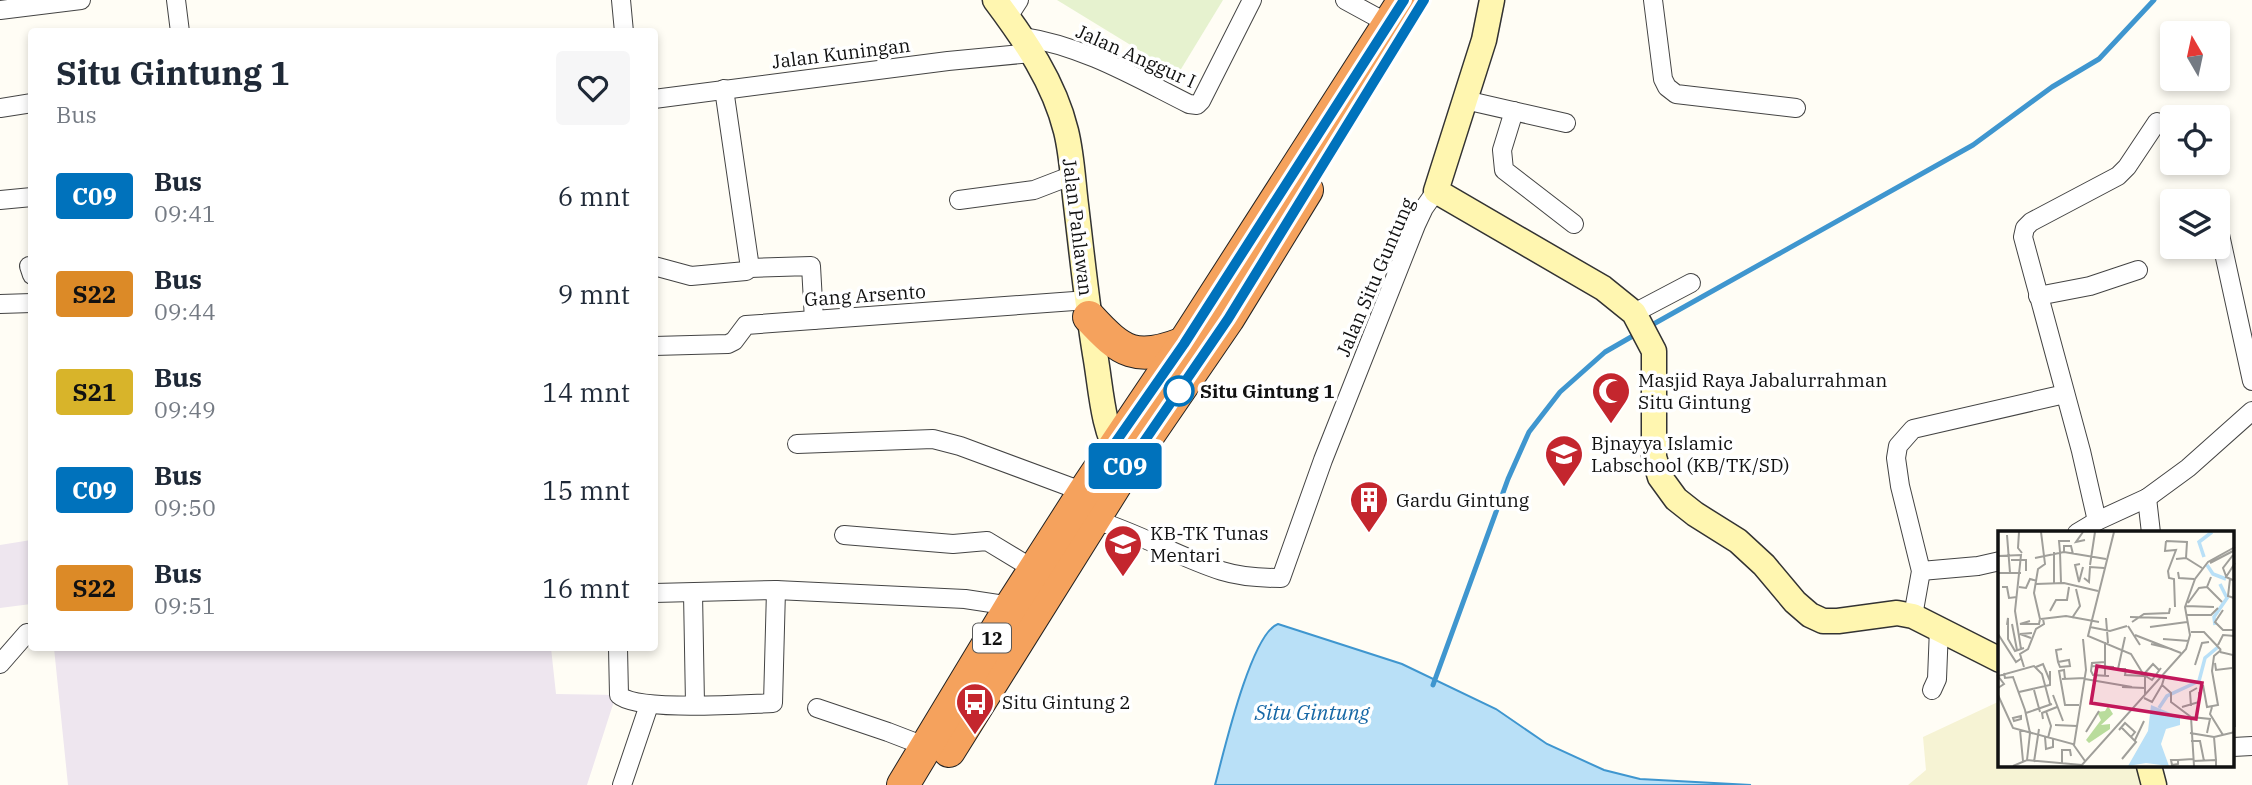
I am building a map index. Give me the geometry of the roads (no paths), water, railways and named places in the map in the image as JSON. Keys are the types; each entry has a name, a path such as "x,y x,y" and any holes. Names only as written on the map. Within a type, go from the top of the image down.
{"highway":[{"name":"12","path":"1120,457 1228,319 1424,0"},
{"name":"12","path":"928,785 1184,344 1397,12"},
{"path":"1088,308 1111,341 1130,351 1159,353 1184,344"},
{"name":"12","path":"903,785 1035,570 1089,506"}],"street":[{"path":"0,10 81,0"},
{"path":"176,0 180,28"},
{"path":"621,0 624,28"},
{"name":"Jalan Anggur I","path":"1028,45 1050,41 1102,60 1189,104 1197,105 1252,0"},
{"path":"1345,0 1397,12"},
{"path":"1492,0 1484,40 1436,191 1603,288 1640,324 1654,351 1654,457 1660,477 1676,499 1738,541 1764,565 1795,603 1810,615 1824,621 1897,614 1913,616 1998,659"},
{"path":"1653,0 1663,79 1667,87 1676,94 1796,108"},
{"name":"Jalan Pahlawan","path":"1007,6 1055,99 1066,130 1088,308 1105,414 1120,457"},
{"name":"Jalan Kuningan","path":"658,98 975,58 1028,45"},
{"path":"724,89 750,268"},
{"path":"1465,100 1566,123"},
{"path":"0,107 28,104"},
{"path":"1514,111 1502,150 1504,170 1574,224"},
{"path":"2097,521 2081,451 2023,236 2025,228 2031,222 2118,176 2127,167 2157,121"},
{"path":"959,200 1034,190 1073,175"},
{"name":"Jalan Situ Guntung","path":"1089,506 1116,527 1221,571 1258,578 1281,578 1323,460 1416,225 1436,191"},
{"path":"0,200 28,197"},
{"path":"2225,259 2252,381"},
{"path":"658,267 691,276 746,271 750,268 811,266 814,320"},
{"path":"2038,296 2090,286 2138,270"},
{"path":"1640,324 1691,283"},
{"path":"0,304 28,303"},
{"name":"Gang Arsento","path":"658,346 728,344 734,341 746,325 1088,308"},
{"path":"1913,616 1922,572 1900,486 1896,458 1898,446 1913,429 2065,394"},
{"path":"2080,531 2147,498 2188,468 2252,411"},
{"path":"797,443 933,439 960,446 1089,506"},
{"path":"2147,498 2151,531"},
{"path":"844,535 953,544 987,541 1035,570"},
{"path":"1922,572 1998,561"},
{"path":"618,651 619,695 628,701 649,705 773,704 776,590"},
{"path":"658,593 776,590 965,599 1011,606"},
{"path":"693,593 695,704"},
{"path":"1932,690 1937,679 1939,628"},
{"path":"0,664 27,633"},
{"path":"622,785 649,705"},
{"path":"817,708 927,747"},
{"path":"2234,747 2252,746"},
{"path":"2150,768 2154,785"}],"water":[{"name":"Situ Gintung","path":"1278,624 1402,664 1496,709 1547,744 1604,770 1640,779 1751,785 1215,785 1248,671 1268,632"}],"waterway":[{"path":"1650,326 1973,145 2052,87 2099,59 2154,0"},
{"path":"1433,685 1508,479 1529,432 1560,392 1605,352 1638,333"}],"place":[{"name":"Situ Gintung 1","path":"1179,391"},
{"name":"Masjid Raya Jabalurrahman Situ Gintung","path":"1611,425"},
{"name":"Bjnayya Islamic Labschool (KB/TK/SD)","path":"1564,488"},
{"name":"Gardu Gintung","path":"1369,534"},
{"name":"KB-TK Tunas Mentari","path":"1123,578"},
{"name":"Situ Gintung 2","path":"975,736"}]}
